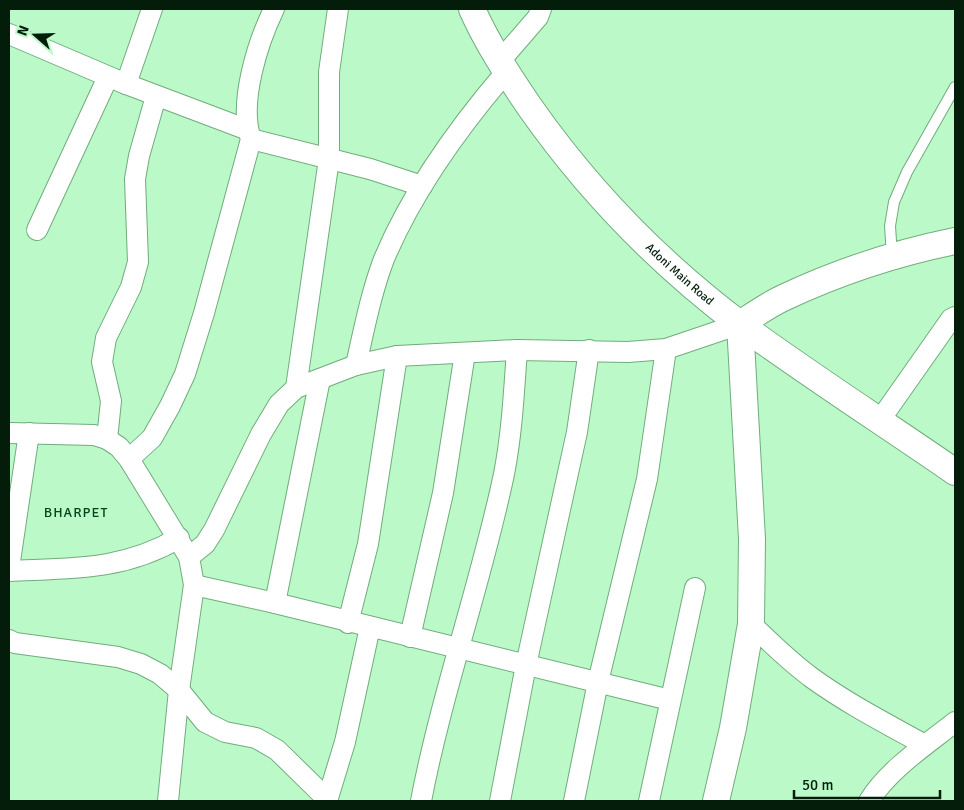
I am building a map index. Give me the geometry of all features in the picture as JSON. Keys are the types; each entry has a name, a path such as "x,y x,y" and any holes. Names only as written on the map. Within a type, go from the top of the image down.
{"street":[{"path":"37,230 117,81 152,9"},
{"path":"129,459 152,438 185,374 204,312 249,134 247,107 253,70 264,28 274,9"},
{"path":"296,388 329,159 329,72 338,9"},
{"name":"Adoni Main Road","path":"472,9 503,67 556,146 656,254 740,324 955,472"},
{"path":"356,365 367,314 384,260 407,210 541,9"},
{"path":"9,34 117,81 249,134 422,186"},
{"path":"107,439 111,401 104,381 102,362 106,338 130,287 138,262 135,179 139,156 156,96"},
{"path":"189,557 205,544 214,530 261,434 279,404 296,388 356,365 397,356 517,350 628,352 666,349 740,324 782,298 849,270 892,256 955,241"},
{"path":"880,420 951,319 955,318"},
{"path":"716,801 733,728 751,624 752,539 740,324"},
{"path":"574,801 598,682 647,479 666,349"},
{"path":"421,801 504,473 512,421 517,350"},
{"path":"500,801 526,665 577,432 589,350"},
{"path":"410,637 443,493 465,353"},
{"path":"348,623 368,544 397,356"},
{"path":"275,603 320,379"},
{"path":"9,433 94,435 107,439 119,447 129,459 189,557 194,585 179,690 168,801"},
{"path":"29,433 9,569 88,567 126,562 157,551 179,538"},
{"path":"194,585 275,603 348,623 670,700"},
{"path":"649,801 695,588"},
{"path":"751,624 785,657 811,678 846,702 925,745"},
{"path":"9,640 15,643 118,657 141,664 160,674 179,690 205,722 225,732 256,738 277,750 327,800 345,742 370,627"},
{"path":"869,801 875,792 908,759 955,722"}],"lane":[{"path":"892,256 890,226 894,202 906,172 955,87"}],"district":[{"name":"BHARPET","path":"76,512"}]}
